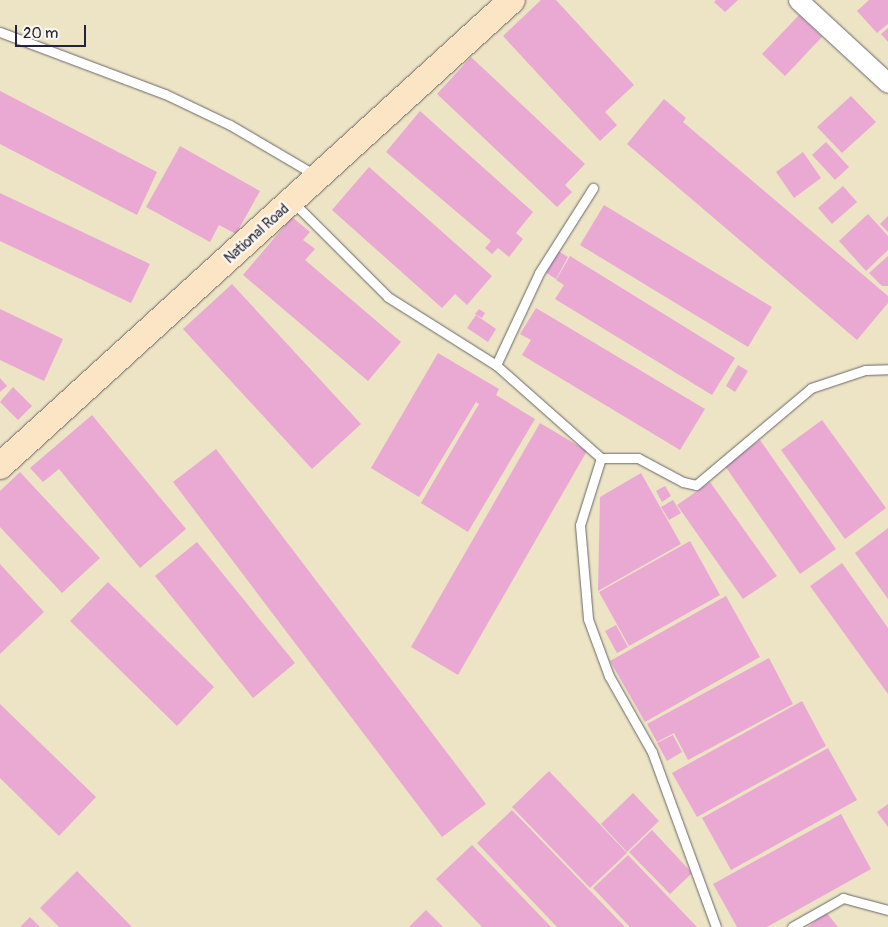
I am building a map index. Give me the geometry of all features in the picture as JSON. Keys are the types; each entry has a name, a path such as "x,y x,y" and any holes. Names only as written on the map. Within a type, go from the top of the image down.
{"main road":[{"name":"National Road","path":"0,466 293,202 512,0"}],"street":[{"path":"798,0 888,83"}],"lane":[{"path":"0,32 165,94 230,125 319,177"},
{"path":"496,365 539,273 593,188"},
{"path":"293,202 388,297 496,365 601,458 638,458 683,482 696,485 811,388 865,370 888,369"},
{"path":"601,458 580,525 588,619 609,676 652,752 716,927"},
{"path":"792,927 843,898 888,910"}],"building":[{"path":"541,0 556,0 634,85 605,112 617,125 600,141 503,36"},
{"path":"716,0 738,0 725,12 714,2"},
{"path":"869,0 888,0 888,24 877,33 857,11"},
{"path":"799,15 822,37 785,76 762,54"},
{"path":"888,28 888,42 881,34"},
{"path":"471,57 585,164 565,185 572,192 557,207 437,94"},
{"path":"0,91 157,172 137,215 0,144"},
{"path":"851,96 876,122 842,153 817,127"},
{"path":"664,99 686,118 683,122 888,296 888,303 857,340 627,144"},
{"path":"420,111 533,212 516,233 523,239 509,257 498,248 492,254 485,248 491,241 386,152"},
{"path":"826,142 849,167 835,180 812,155"},
{"path":"180,146 260,191 236,234 219,225 210,242 146,207"},
{"path":"803,152 821,178 794,198 776,172"},
{"path":"369,167 492,276 467,305 455,294 442,308 332,210"},
{"path":"843,186 857,202 832,224 818,208"},
{"path":"0,193 150,264 131,303 0,241"},
{"path":"604,205 772,307 748,347 580,245"},
{"path":"868,214 888,236 888,250 866,271 839,241"},
{"path":"888,216 888,232 880,224"},
{"path":"292,217 310,232 303,240 315,249 305,260 401,342 368,381 243,275"},
{"path":"558,251 568,257 556,279 545,272"},
{"path":"570,256 735,358 712,395 555,299 564,285 556,280"},
{"path":"888,256 888,286 882,286 869,273"},
{"path":"232,284 361,424 312,469 183,329"},
{"path":"536,308 705,409 680,450 522,355 531,340 520,334"},
{"path":"0,309 63,339 44,381 0,360"},
{"path":"479,309 485,313 482,318 475,314"},
{"path":"476,315 496,329 488,342 467,328"},
{"path":"438,353 499,389 496,395 535,419 468,532 421,503 479,404 476,402 419,497 371,468"},
{"path":"738,365 748,371 735,392 726,386"},
{"path":"0,378 7,386 0,392"},
{"path":"13,387 32,406 18,420 0,402"},
{"path":"92,415 186,529 140,568 59,469 43,482 30,468"},
{"path":"822,420 886,508 845,539 781,450"},
{"path":"540,423 587,451 458,675 411,647"},
{"path":"760,440 836,549 800,574 725,466"},
{"path":"216,449 486,804 442,837 173,482"},
{"path":"20,472 100,558 62,593 0,527 0,491"},
{"path":"641,473 681,544 598,591 600,497"},
{"path":"710,482 777,576 743,599 677,505"},
{"path":"665,486 671,496 662,502 656,491"},
{"path":"673,500 681,513 669,520 661,507"},
{"path":"888,528 888,599 855,553"},
{"path":"690,541 720,595 629,646 599,592"},
{"path":"197,542 295,663 253,698 155,576"},
{"path":"842,563 888,628 888,694 810,586"},
{"path":"0,564 44,612 0,654"},
{"path":"108,582 214,687 177,726 70,621"},
{"path":"726,596 760,657 645,722 610,661"},
{"path":"616,625 628,647 617,653 605,631"},
{"path":"769,658 793,704 688,760 674,733 657,742 647,724"},
{"path":"802,701 826,746 697,817 672,773"},
{"path":"0,704 96,797 59,836 0,778"},
{"path":"673,735 682,752 667,761 657,743"},
{"path":"828,748 857,800 731,870 702,818"},
{"path":"549,771 627,853 590,888 512,807"},
{"path":"633,793 659,821 627,852 601,824"},
{"path":"888,804 888,827 877,812"},
{"path":"512,810 625,927 557,927 477,843"},
{"path":"841,814 871,869 767,927 737,927 713,884"},
{"path":"652,830 692,873 670,894 629,852"},
{"path":"472,845 551,927 482,927 436,879"},
{"path":"628,855 697,927 630,927 593,888"},
{"path":"77,871 132,927 59,927 40,908"},
{"path":"426,910 443,927 409,927"},
{"path":"826,912 838,927 808,927"},
{"path":"30,917 40,927 20,927"}]}
